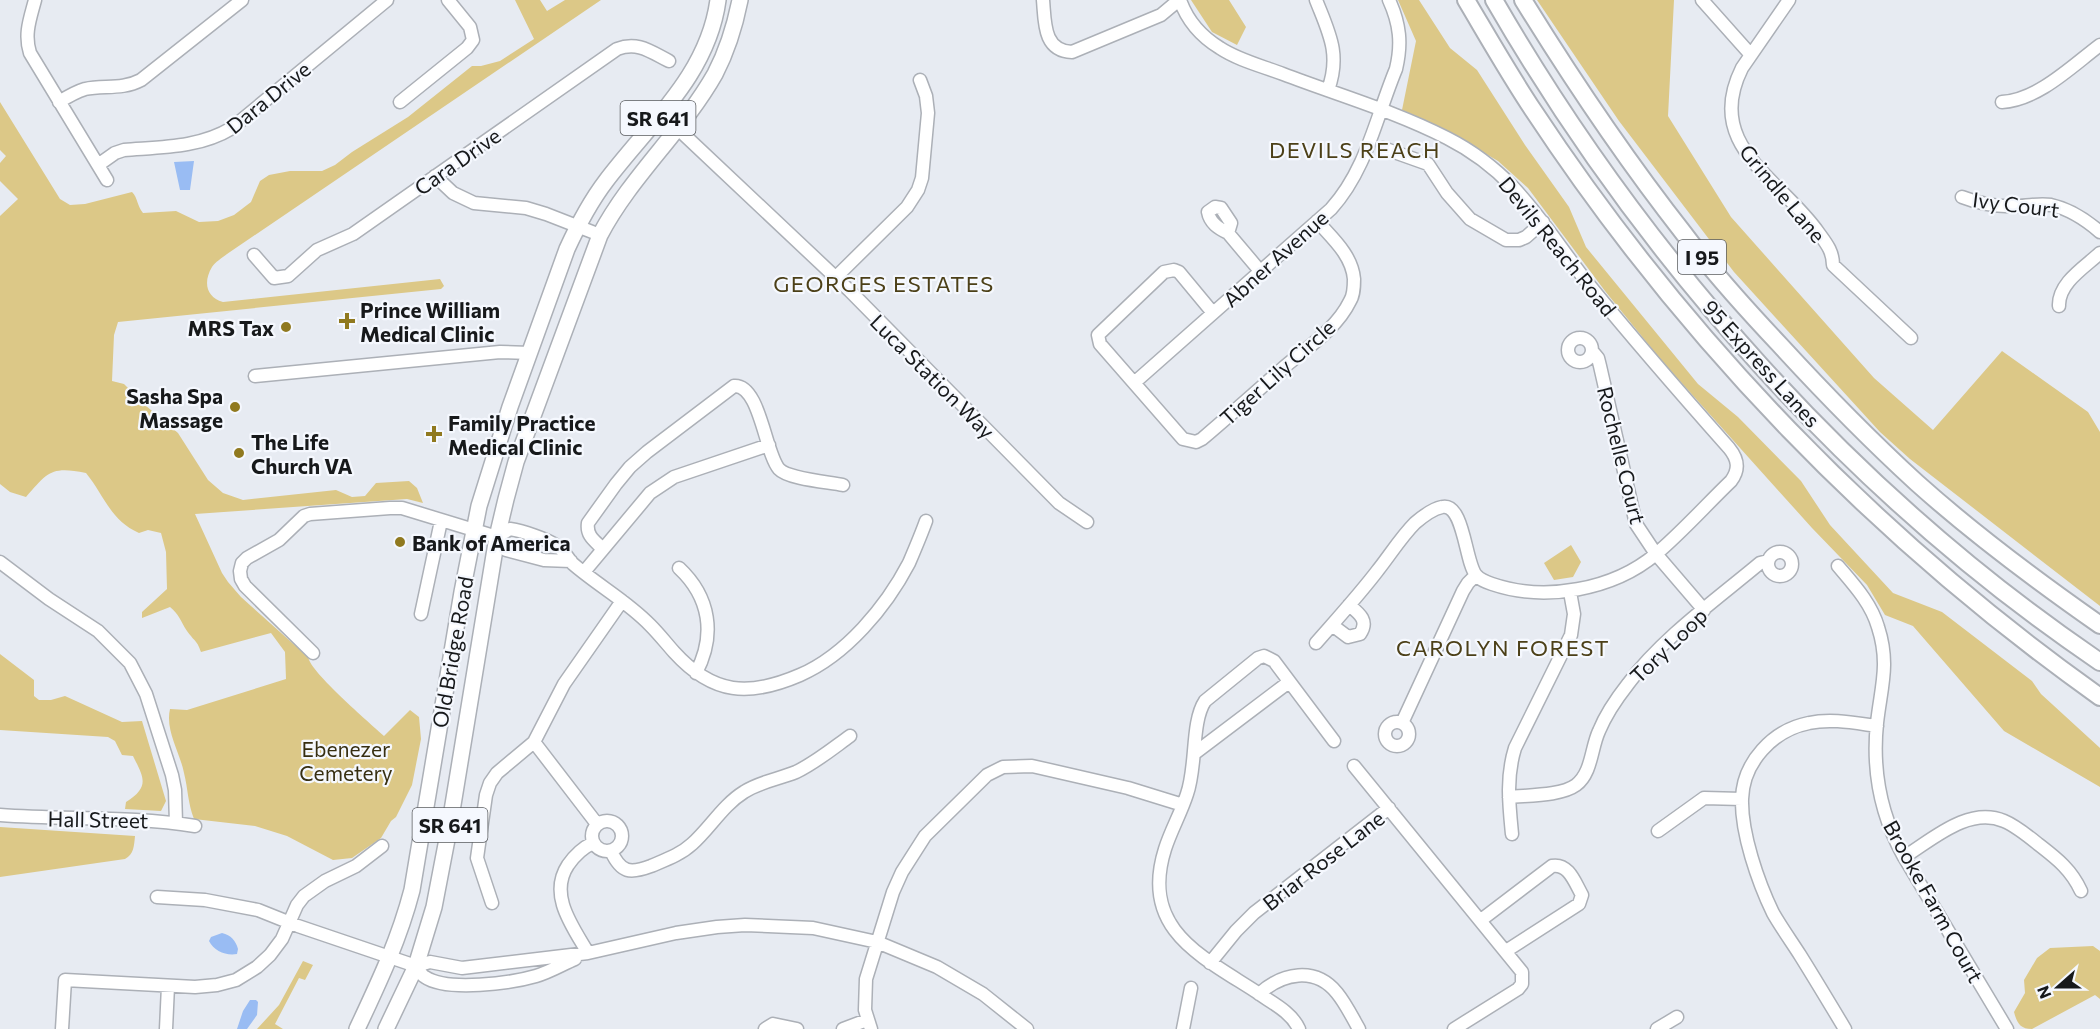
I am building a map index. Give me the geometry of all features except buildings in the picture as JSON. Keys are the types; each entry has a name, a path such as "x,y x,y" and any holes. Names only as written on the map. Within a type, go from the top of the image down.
{"highway":[{"name":"I 95","path":"1466,0 1532,109 1573,169 1627,243 1729,367 1835,477 1904,541 2018,637 2100,697"},
{"name":"95 Express Lanes","path":"1494,0 1590,152 1640,220 1734,335 1830,437 1895,498 1982,574 2100,662"},
{"name":"I 95","path":"1523,0 1614,141 1686,237 1766,331 1863,432 1918,484 2020,568 2100,625"}],"main road":[{"name":"Old Bridge Road","path":"357,1029 391,957 403,926 412,890 474,531 492,460 577,226 606,181 670,104 694,70 711,32 718,0"},
{"name":"Old Bridge Road","path":"386,1029 416,966 434,908 497,537 516,462 600,235 619,201 701,96 722,58 740,0"}],"street":[{"path":"36,0 28,26 27,44 30,53 107,180"},
{"path":"59,102 86,89 127,86 141,80 242,0"},
{"name":"Dara Drive","path":"98,165 115,153 124,150 186,145 222,134 387,0"},
{"path":"400,102 467,48 473,40 470,27 447,0"},
{"path":"1043,0 1048,39 1053,45 1067,52 1072,52 1161,15 1180,0"},
{"name":"Devils Reach Road","path":"1180,0 1195,26 1222,50 1382,109 1448,139 1471,151 1511,183 1644,351 1733,453 1737,465 1736,473 1731,481 1656,554"},
{"path":"1316,0 1334,51 1333,77 1328,90"},
{"name":"Abner Avenue","path":"1134,383 1317,221 1352,183 1361,166 1400,55 1399,26 1389,0"},
{"path":"1702,0 1751,55"},
{"name":"Grindle Lane","path":"1789,0 1739,74 1732,93 1731,118 1739,144 1815,227 1833,255 1833,265 1911,339"},
{"path":"2002,102 2025,98 2035,93 2100,45"},
{"name":"Cara Drive","path":"254,255 274,278 288,276 312,253 346,238 617,49 640,46 669,62"},
{"path":"835,278 907,207 918,190 922,178 928,113 926,96 920,80"},
{"name":"Luca Station Way","path":"677,128 850,291 1059,503 1087,522"},
{"path":"1383,148 1428,164 1447,193 1470,219 1506,240 1519,240 1526,237 1543,222"},
{"path":"435,176 453,193 474,203 526,208 600,235"},
{"name":"Ivy Court","path":"1962,197 1987,205 2004,207 2034,204 2063,208 2089,222 2100,232"},
{"name":"Tiger Lily Circle","path":"1134,383 1183,439 1196,442 1307,350 1340,316 1351,301 1354,278 1346,254 1317,221"},
{"path":"1228,233 1260,271"},
{"path":"2059,306 2060,293 2064,286 2100,253"},
{"path":"1134,383 1100,344 1098,334 1164,272 1169,270 1179,272 1213,313"},
{"path":"255,376 501,352 530,353"},
{"name":"Rochelle Court","path":"1593,352 1600,366 1633,513 1643,536 1656,554 1704,610"},
{"path":"603,549 590,537 587,529 588,523 616,484 647,452 734,386 747,391 774,461 783,472 843,485"},
{"path":"584,572 650,493 661,484 674,477 769,445"},
{"path":"313,652 245,586 240,571 242,563 247,558 279,540 298,520 310,514 390,507 417,512 497,537 506,550 544,560 571,561"},
{"path":"1316,643 1413,525 1441,507 1447,507 1456,513 1476,575 1505,587 1527,591 1570,592 1631,570 1656,554"},
{"path":"421,614 441,521"},
{"path":"497,537 510,529 556,545 584,572 644,618 674,653 696,673 714,684 739,690 769,686 808,671 829,660 846,646 861,631 900,578 926,521"},
{"name":"Tory Loop","path":"1509,797 1564,791 1580,782 1587,769 1598,732 1627,685 1661,647 1760,563 1768,561"},
{"path":"0,562 49,599 98,631 130,663 146,694 172,775 177,823"},
{"name":"Brooke Farm Court","path":"1838,566 1866,600 1881,637 1885,667 1877,726 1879,794 1893,838 2007,1029"},
{"path":"679,568 698,590 707,618 706,648 696,673"},
{"path":"1402,723 1463,591 1476,575"},
{"path":"1512,834 1509,797 1510,764 1515,748 1571,634 1574,614 1570,592"},
{"path":"492,903 477,858 486,795 497,773 534,742 564,684 622,601"},
{"path":"1332,625 1348,637 1360,634 1364,627 1363,618 1349,605"},
{"path":"1298,1027 1281,1008 1210,963 1178,936 1166,918 1162,903 1160,872 1164,850 1191,784 1197,717 1200,708 1258,658 1264,656 1274,661 1334,741"},
{"path":"1195,753 1289,682"},
{"path":"1845,1029 1773,914 1754,862 1746,831 1742,799 1745,781 1752,764 1762,750 1784,732 1797,726 1821,721 1877,726"},
{"path":"611,851 616,863 623,869 631,871 667,860 691,845 737,796 811,764 850,736"},
{"path":"534,742 597,824"},
{"path":"843,1029 869,1025 865,987 893,892 912,853 925,836 977,783 1003,767 1032,766 1128,788 1184,805"},
{"path":"1354,766 1389,808"},
{"path":"1658,831 1704,798 1742,799"},
{"name":"Briar Rose Lane","path":"1210,963 1222,946 1254,914 1389,808 1519,966 1523,978 1518,989 1454,1029"},
{"name":"Hall Street","path":"0,815 107,818 195,826"},
{"path":"1904,857 1959,823 1970,819 1994,818 2003,820 2020,830 2061,861 2081,891"},
{"path":"610,821 620,830 621,843 611,851 598,849 593,843 592,833 597,824 610,821"},
{"path":"588,953 564,910 560,887 562,876 572,859 583,848 593,843"},
{"path":"62,1029 65,980 211,987 236,980 257,967 270,955 290,923 297,905 307,893 325,881 356,866 382,846"},
{"path":"1481,921 1552,866 1565,867 1582,895 1579,904 1506,951"},
{"path":"157,897 205,900 263,912 416,966 430,962 453,968 471,968 588,953 676,933 746,925 813,928 877,942 958,977 1027,1029"},
{"path":"416,966 423,977 434,981 488,985 538,975 588,953"},
{"path":"1259,994 1273,982 1284,977 1306,975 1316,977 1339,994 1359,1029"},
{"path":"166,1029 168,986"},
{"path":"1183,1029 1191,988"},
{"path":"1661,1028 1677,1017"},
{"path":"765,1029 773,1024 797,1029"}],"green space":[{"name":"Ebenezer Cemetery","path":"515,0 540,0 547,11 565,0 601,0 227,254 212,267 207,283 213,297 223,302 440,279 444,286 441,289 118,322 114,335 112,381 124,384 178,433 208,480 223,493 243,500 336,490 352,497 365,496 376,483 409,481 417,488 423,503 407,499 195,514 228,582 241,597 308,657 329,685 384,736 410,710 419,717 421,739 412,785 396,817 381,838 352,858 333,860 287,836 255,826 194,819 182,765 171,733 170,709 187,710 286,679 285,652 271,633 201,652 178,615 170,607 142,618 142,612 167,589 166,552 161,533 148,530 139,533 129,528 114,514 86,473 65,470 51,473 26,497 10,492 0,484 0,216 18,199 0,181 0,163 6,156 0,150 0,102 60,199 70,205 85,204 132,192 143,213 176,211 199,222 218,221 234,215 251,202 260,181 269,175 290,171 322,171 335,165 408,117 472,66 500,61 534,39"},
{"path":"1191,0 1229,0 1246,27 1237,45 1212,32"},
{"path":"1398,0 1419,0 1450,48 1477,70 1525,145 1569,207 1586,247 1698,384 1738,417 1801,481 1830,525 1893,593 1942,612 2032,681 2041,694 2100,748 2100,787 2004,731 1913,626 1885,615 1867,585 1812,528 1661,360 1605,291 1528,188 1498,161 1436,125 1402,110 1416,41"},
{"path":"1537,0 1674,0 1668,116 1731,217 1874,378 1933,430 2002,351 2088,412 2100,432 2100,606 1910,459 1880,432 1734,272 1619,121"},
{"path":"1571,545 1581,562 1573,577 1554,580 1544,563"},
{"path":"0,654 34,680 34,696 39,700 51,700 65,696 122,722 142,721 166,801 161,811 125,809 126,802 134,797 142,787 142,776 133,756 122,755 115,741 108,737 0,730"},
{"path":"0,827 135,836 134,846 125,859 0,877"},
{"path":"2093,946 2100,951 2100,999 2095,995 2032,1029 2020,1025 2014,1012 2025,993 2024,980 2037,958 2050,948"},
{"path":"303,961 313,965 305,980 299,978 275,1024 283,1029 257,1029 279,1005"}],"water":[{"path":"194,161 190,190 180,190 174,162"},
{"path":"222,933 234,941 238,949 237,954 221,952 211,945 209,941 211,937"},
{"path":"250,1000 258,1002 257,1015 247,1029 237,1029 243,1011"}],"place":[{"name":"Prince William Medical Clinic","path":"347,321"},
{"name":"MRS Tax","path":"286,327"},
{"name":"Sasha Spa Massage","path":"235,407"},
{"name":"Family Practice Medical Clinic","path":"434,434"},
{"name":"The Life Church VA","path":"239,453"},
{"name":"Bank of America","path":"400,542"}],"district":[{"name":"DEVILS REACH","path":"1355,149"},
{"name":"GEORGES ESTATES","path":"884,283"},
{"name":"CAROLYN FOREST","path":"1503,647"}]}
